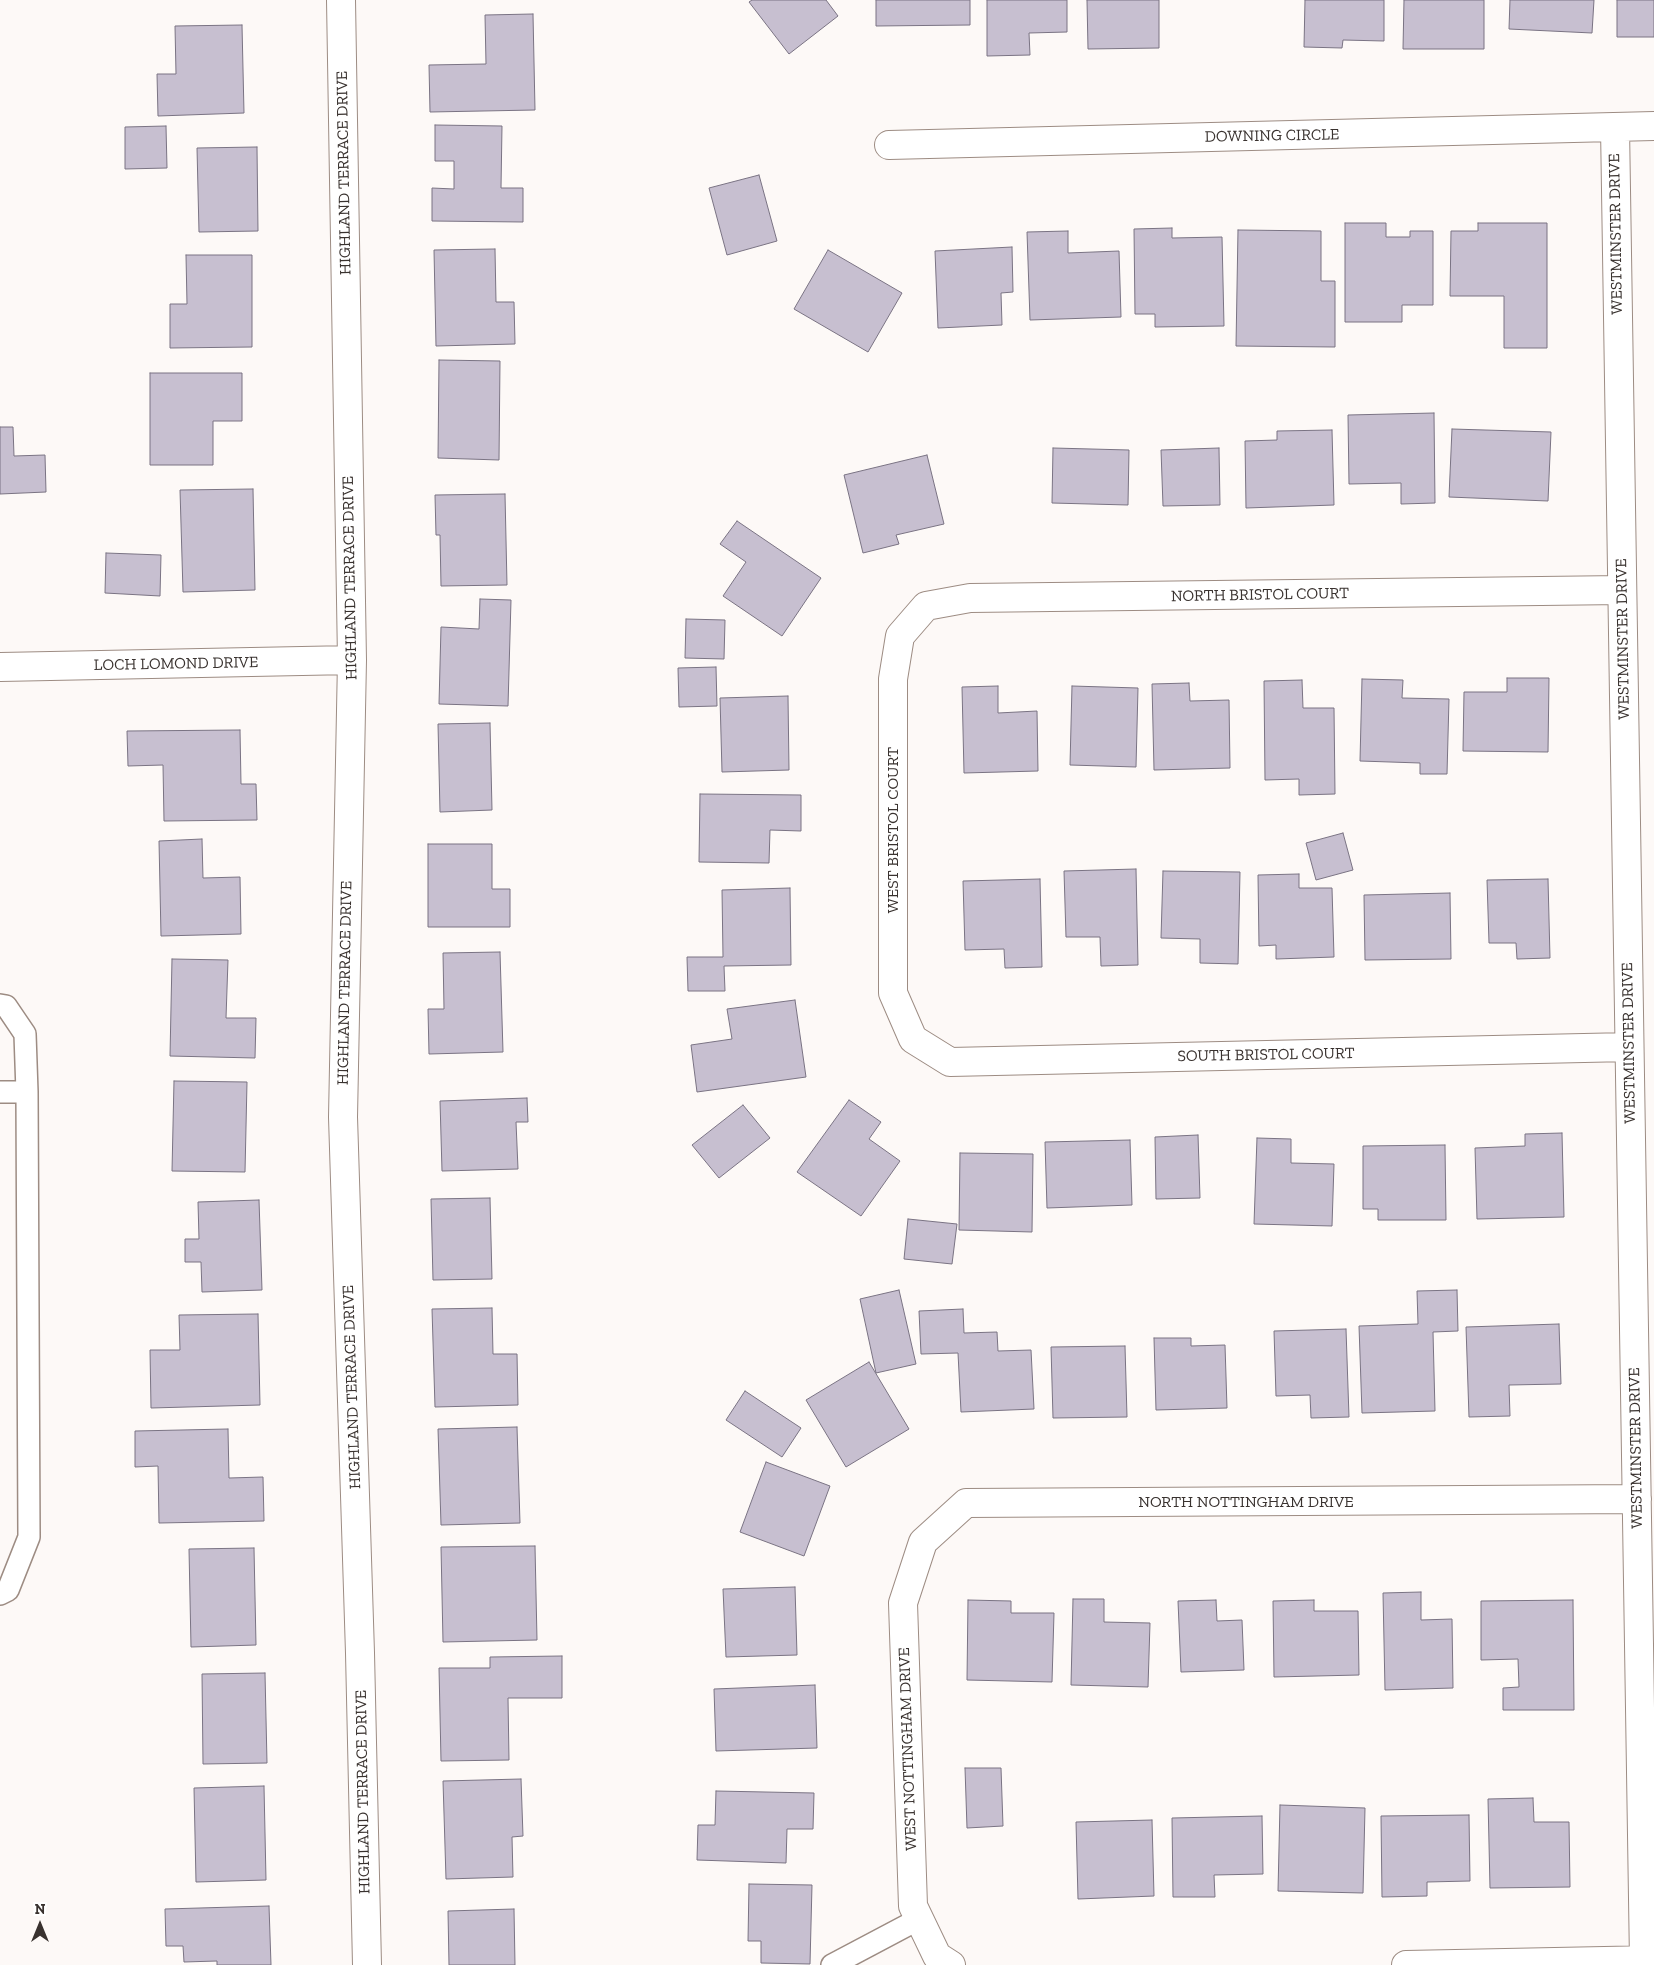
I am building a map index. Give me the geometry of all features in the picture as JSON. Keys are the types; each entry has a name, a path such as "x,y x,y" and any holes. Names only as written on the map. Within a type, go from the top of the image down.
{"street":[{"name":"HIGHLAND TERRACE DRIVE","path":"341,0 352,660 343,1116 360,1653 367,1965"},
{"name":"DOWNING CIRCLE","path":"889,145 1654,126"},
{"name":"WESTMINSTER DRIVE","path":"1614,127 1637,1499 1649,1960"},
{"name":"NORTH BRISTOL COURT","path":"909,626 926,606 970,598 1622,590"},
{"name":"WEST BRISTOL COURT","path":"909,626 900,636 893,678 893,993 911,1035"},
{"name":"LOCH LOMOND DRIVE","path":"0,667 352,660"},
{"name":"SOUTH BRISTOL COURT","path":"911,1035 913,1039 950,1062 1629,1047"},
{"name":"NORTH NOTTINGHAM DRIVE","path":"906,1593 923,1542 966,1504 1637,1499"},
{"name":"WEST NOTTINGHAM DRIVE","path":"906,1593 903,1603 916,1913"},
{"path":"916,1913 936,1956 951,1965"},
{"path":"1406,1965 1649,1960"}],"lane":[{"path":"0,1005 6,1006 25,1034 30,1538 8,1590 0,1594"},
{"path":"0,1092 27,1092"},
{"path":"832,1965 916,1913"}],"building":[{"path":"752,0 826,0 838,16 789,54 749,2"},
{"path":"876,0 970,0 970,25 876,26"},
{"path":"987,0 1067,0 1067,32 1029,33 1030,55 987,56"},
{"path":"1087,0 1159,0 1159,48 1088,49"},
{"path":"1305,0 1384,0 1384,41 1343,40 1342,48 1304,47"},
{"path":"1404,0 1484,0 1484,49 1403,49"},
{"path":"1510,0 1594,0 1592,33 1509,29"},
{"path":"1617,0 1654,0 1654,37 1617,37"},
{"path":"533,14 535,110 430,112 429,65 486,64 485,15"},
{"path":"242,25 244,113 158,116 157,74 176,74 175,26"},
{"path":"435,125 502,126 501,188 523,188 523,222 432,221 432,188 454,189 454,161 435,161"},
{"path":"166,126 167,168 125,169 125,127"},
{"path":"257,147 258,231 199,232 197,148"},
{"path":"759,175 777,241 727,255 709,188"},
{"path":"1345,223 1386,223 1386,237 1410,237 1410,231 1433,231 1433,305 1402,305 1402,322 1345,322"},
{"path":"1478,223 1547,223 1547,348 1504,348 1504,296 1450,296 1451,231 1478,231"},
{"path":"1172,228 1172,238 1222,237 1224,326 1155,327 1155,314 1135,314 1134,229"},
{"path":"1238,230 1321,231 1321,281 1335,281 1335,347 1236,346"},
{"path":"1068,231 1068,253 1119,251 1121,317 1030,320 1027,232"},
{"path":"1012,247 1013,292 1001,293 1002,325 938,328 935,251"},
{"path":"495,249 496,302 514,302 515,344 436,346 434,250"},
{"path":"828,250 902,293 868,352 794,309"},
{"path":"186,255 252,255 252,347 170,348 170,304 187,304"},
{"path":"439,360 500,361 499,460 438,458"},
{"path":"150,373 242,373 242,421 213,421 213,465 150,465"},
{"path":"1434,413 1435,503 1401,504 1401,483 1349,484 1348,415"},
{"path":"0,427 13,427 14,456 45,455 46,492 0,494"},
{"path":"1452,429 1551,432 1548,501 1449,497"},
{"path":"1332,430 1334,505 1246,508 1245,441 1277,440 1277,431"},
{"path":"1053,448 1129,450 1128,505 1052,503"},
{"path":"1219,448 1220,505 1163,506 1161,450"},
{"path":"927,455 944,524 896,535 899,544 863,553 844,475"},
{"path":"253,489 255,590 183,592 180,490"},
{"path":"505,494 507,585 441,586 440,535 436,535 435,495"},
{"path":"737,521 821,578 782,636 723,596 746,562 720,544"},
{"path":"106,553 161,555 160,596 105,593"},
{"path":"480,599 511,600 508,706 439,704 441,627 479,629"},
{"path":"686,619 725,620 724,659 685,658"},
{"path":"716,667 717,706 679,707 678,668"},
{"path":"1507,678 1549,678 1548,752 1463,751 1464,692 1507,692"},
{"path":"1362,679 1403,680 1402,698 1449,699 1447,774 1420,774 1420,763 1360,761"},
{"path":"1302,680 1303,708 1334,708 1335,794 1299,795 1299,779 1265,780 1264,681"},
{"path":"1189,683 1190,701 1229,700 1230,768 1154,770 1152,684"},
{"path":"998,686 998,713 1037,711 1038,771 964,773 962,687"},
{"path":"1072,686 1138,688 1136,767 1070,765"},
{"path":"788,696 789,770 722,772 720,698"},
{"path":"490,723 492,810 440,812 438,724"},
{"path":"240,730 241,784 256,784 257,820 164,821 163,765 128,766 127,731"},
{"path":"700,794 801,795 801,831 770,830 769,863 699,862"},
{"path":"1343,833 1353,870 1316,880 1306,843"},
{"path":"202,839 203,878 240,877 241,934 161,936 159,841"},
{"path":"428,844 492,844 492,889 510,889 510,927 428,927"},
{"path":"1136,869 1138,965 1101,966 1100,937 1066,937 1064,871"},
{"path":"1163,871 1240,872 1238,964 1200,963 1200,939 1161,938"},
{"path":"1299,874 1299,888 1332,888 1334,957 1276,959 1276,945 1259,946 1258,875"},
{"path":"1040,879 1042,967 1005,968 1004,949 965,950 963,881"},
{"path":"1548,879 1550,958 1517,959 1516,943 1489,943 1487,880"},
{"path":"790,888 791,965 724,966 725,991 688,991 687,957 723,957 722,890"},
{"path":"1450,893 1451,959 1365,960 1364,895"},
{"path":"500,952 503,1052 429,1054 428,1009 444,1009 443,953"},
{"path":"172,959 228,960 226,1018 256,1018 255,1058 170,1056"},
{"path":"795,1000 806,1077 697,1092 691,1045 732,1039 727,1009"},
{"path":"174,1081 247,1082 245,1172 172,1171"},
{"path":"527,1098 528,1122 516,1122 518,1169 442,1171 440,1101"},
{"path":"849,1100 881,1122 869,1139 900,1161 861,1216 797,1172"},
{"path":"743,1105 770,1138 719,1178 692,1145"},
{"path":"1562,1133 1564,1217 1477,1219 1475,1148 1525,1146 1525,1134"},
{"path":"1198,1135 1200,1198 1156,1199 1155,1137"},
{"path":"1257,1138 1291,1139 1291,1163 1334,1164 1332,1226 1254,1224"},
{"path":"1130,1140 1132,1205 1047,1208 1045,1142"},
{"path":"1445,1145 1446,1220 1378,1220 1378,1209 1363,1209 1363,1146"},
{"path":"960,1153 1033,1154 1032,1232 959,1230"},
{"path":"490,1198 492,1279 433,1280 431,1199"},
{"path":"259,1200 262,1290 202,1292 201,1262 185,1262 185,1239 199,1239 198,1202"},
{"path":"908,1219 957,1224 952,1264 904,1259"},
{"path":"899,1290 916,1364 876,1373 860,1299"},
{"path":"1457,1290 1458,1331 1433,1332 1435,1411 1362,1413 1359,1326 1418,1324 1417,1291"},
{"path":"492,1308 493,1354 517,1354 518,1405 435,1407 432,1309"},
{"path":"963,1309 964,1333 997,1332 998,1351 1031,1350 1034,1409 961,1412 958,1353 921,1354 919,1311"},
{"path":"258,1314 260,1405 151,1408 150,1350 180,1350 179,1315"},
{"path":"1559,1324 1561,1384 1509,1385 1510,1416 1469,1417 1466,1327"},
{"path":"1346,1329 1349,1417 1311,1418 1310,1395 1276,1396 1274,1331"},
{"path":"1154,1338 1191,1338 1191,1346 1225,1345 1227,1408 1156,1410"},
{"path":"1125,1346 1127,1417 1053,1418 1051,1347"},
{"path":"869,1362 909,1429 846,1467 806,1400"},
{"path":"745,1391 801,1428 782,1457 726,1420"},
{"path":"517,1427 520,1523 441,1525 438,1429"},
{"path":"228,1429 229,1478 263,1477 264,1521 159,1523 158,1466 135,1467 135,1431"},
{"path":"766,1462 830,1486 804,1556 740,1532"},
{"path":"535,1546 537,1640 443,1642 441,1547"},
{"path":"254,1548 256,1645 191,1647 189,1549"},
{"path":"795,1587 797,1655 726,1657 723,1589"},
{"path":"1421,1592 1421,1620 1452,1619 1453,1688 1385,1690 1383,1593"},
{"path":"1073,1599 1104,1599 1104,1622 1150,1623 1148,1687 1071,1685"},
{"path":"968,1600 1011,1601 1011,1613 1054,1613 1052,1682 967,1680"},
{"path":"1216,1600 1217,1621 1242,1620 1244,1670 1181,1672 1178,1601"},
{"path":"1314,1600 1314,1611 1358,1611 1359,1675 1274,1677 1273,1601"},
{"path":"1573,1600 1574,1710 1503,1710 1503,1688 1519,1687 1518,1659 1481,1660 1481,1601"},
{"path":"562,1656 562,1698 508,1698 509,1760 441,1761 439,1668 490,1668 490,1657"},
{"path":"265,1673 267,1763 203,1764 202,1674"},
{"path":"815,1685 817,1748 716,1751 714,1689"},
{"path":"965,1768 1001,1768 1003,1826 967,1828"},
{"path":"521,1779 523,1836 512,1837 513,1877 446,1879 443,1781"},
{"path":"264,1786 266,1880 196,1882 194,1788"},
{"path":"716,1791 814,1793 813,1829 787,1829 786,1863 697,1860 698,1825 715,1825"},
{"path":"1533,1798 1534,1822 1569,1822 1570,1887 1490,1888 1488,1799"},
{"path":"1280,1805 1365,1808 1363,1893 1278,1891"},
{"path":"1469,1815 1470,1881 1427,1882 1427,1896 1382,1897 1381,1816"},
{"path":"1262,1816 1263,1874 1214,1875 1215,1897 1173,1897 1172,1818"},
{"path":"1152,1820 1154,1896 1078,1899 1076,1822"},
{"path":"749,1884 812,1885 810,1964 761,1963 761,1941 748,1941"},
{"path":"269,1906 271,1965 217,1965 217,1961 184,1962 183,1946 166,1946 165,1909"},
{"path":"514,1909 515,1965 449,1965 448,1911"}]}
